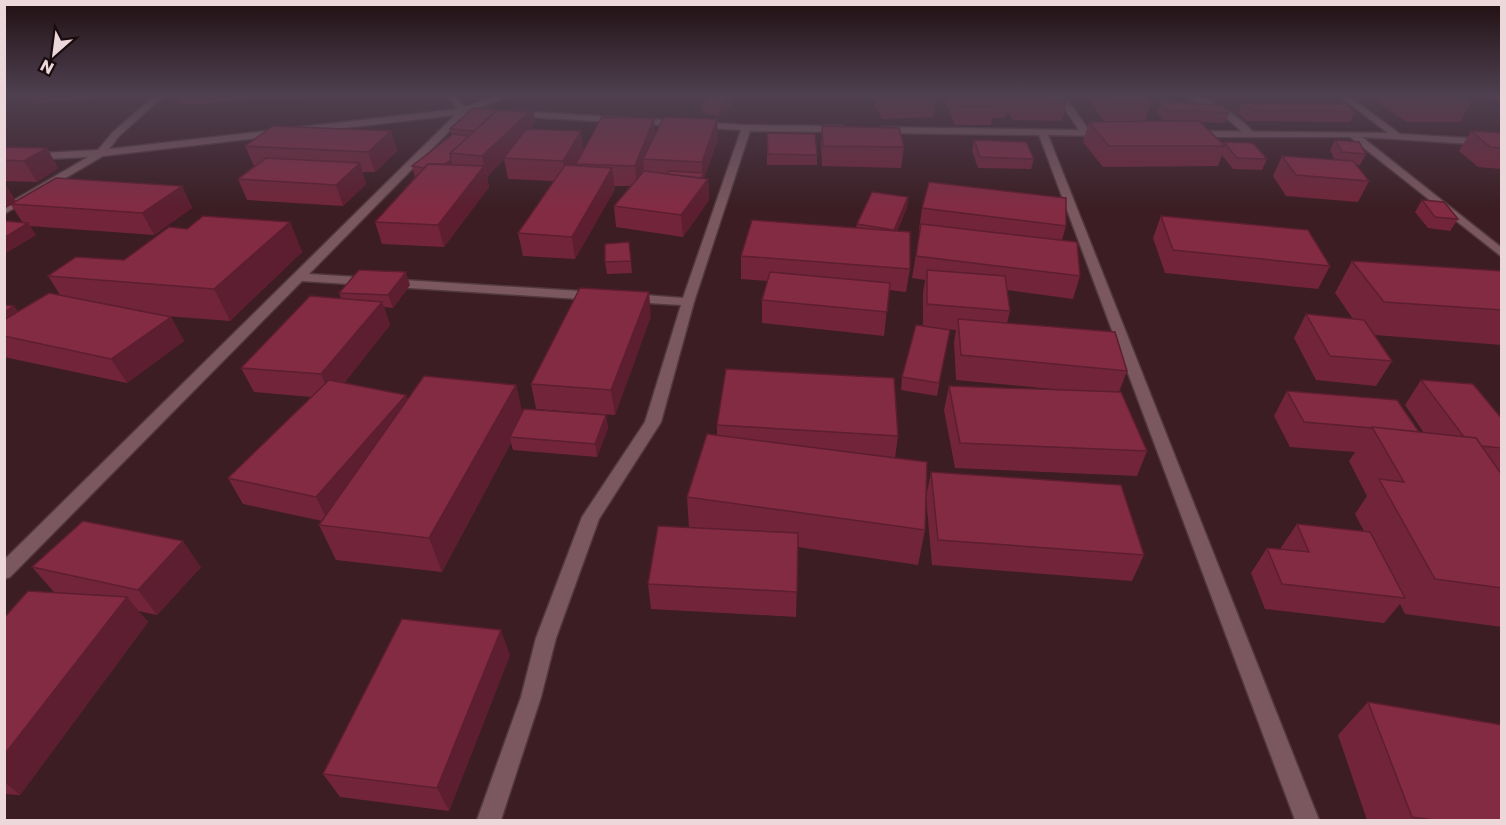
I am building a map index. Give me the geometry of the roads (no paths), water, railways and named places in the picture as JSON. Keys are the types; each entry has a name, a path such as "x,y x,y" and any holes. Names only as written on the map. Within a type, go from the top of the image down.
{"street":[{"path":"4,211 101,153 118,132"},
{"path":"4,158 101,153 278,132"},
{"path":"4,572 443,132"},
{"path":"489,820 568,574 591,517 653,422 688,302 744,132"},
{"path":"1013,132 1122,133"},
{"path":"1392,132 1397,136"},
{"path":"1043,133 1307,820"},
{"path":"1181,134 1352,134 1502,143"},
{"path":"1352,134 1502,254"},
{"path":"300,277 688,302"}]}
